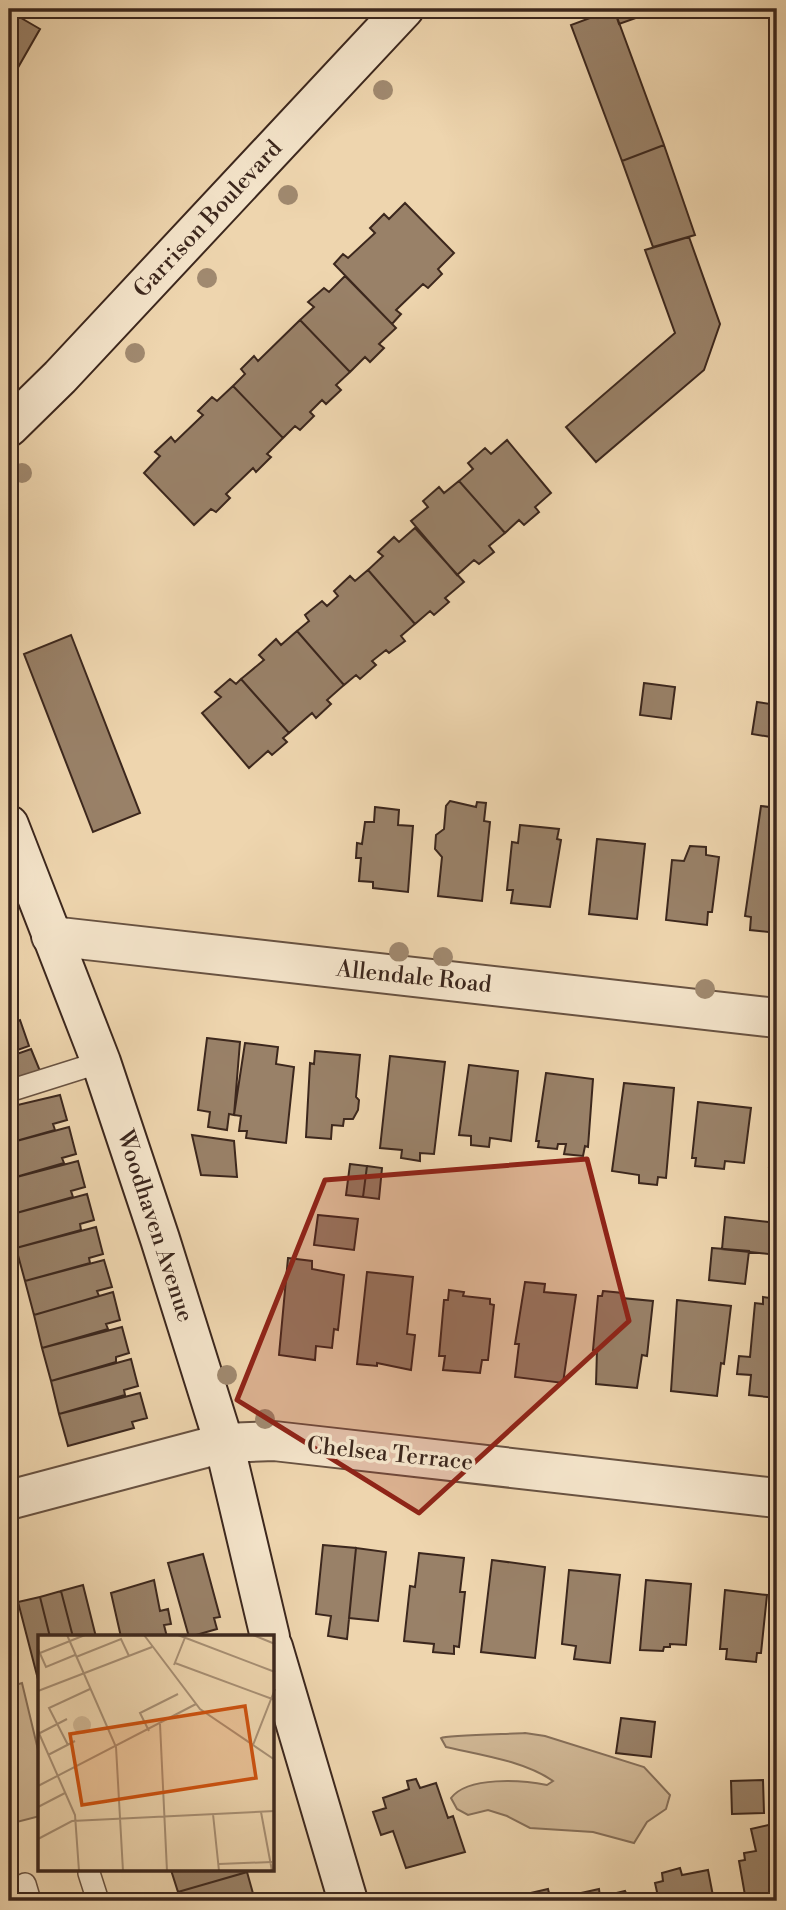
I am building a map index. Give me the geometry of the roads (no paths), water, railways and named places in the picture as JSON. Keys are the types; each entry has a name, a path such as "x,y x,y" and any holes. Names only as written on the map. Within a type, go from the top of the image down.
{"street":[{"name":"Garrison Boulevard","path":"9,427 60,377 404,9"},
{"name":"Woodhaven Avenue","path":"9,825 101,1062 224,1443 271,1635"},
{"name":"Allendale Road","path":"51,936 777,1018"},
{"name":"Chelsea Terrace","path":"9,1500 224,1443 274,1441 777,1498"},
{"path":"275,1654 348,1901"}],"lane":[{"path":"9,1091 101,1062"},
{"path":"89,1872 98,1901"}]}
